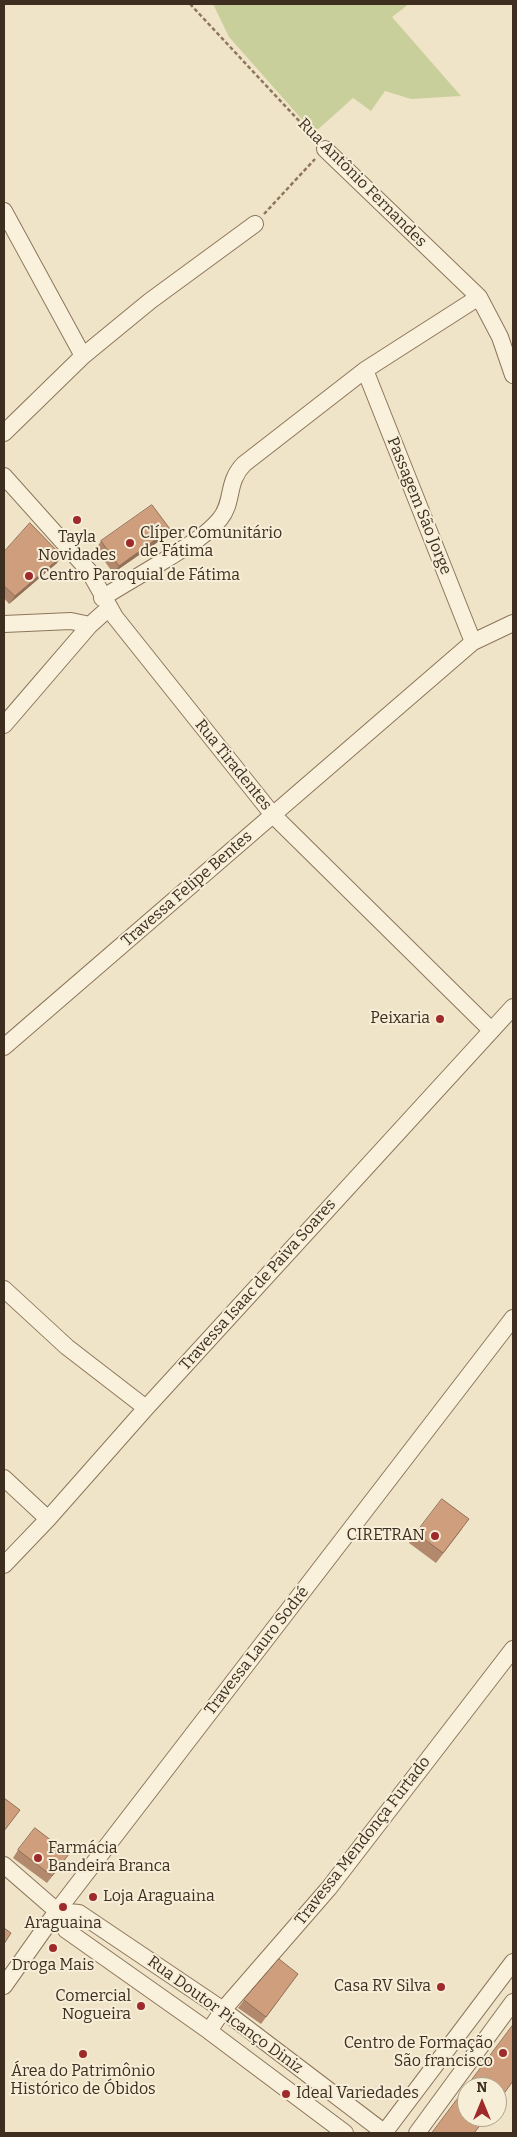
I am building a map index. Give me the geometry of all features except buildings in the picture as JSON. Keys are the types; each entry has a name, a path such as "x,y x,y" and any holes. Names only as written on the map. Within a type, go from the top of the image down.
{"street":[{"name":"Rua Antônio Fernandes","path":"325,149 479,297 500,337 513,375"},
{"path":"4,211 83,356"},
{"path":"4,433 83,356 150,301 254,224"},
{"path":"4,725 90,625 106,603 196,541 220,519 226,510 236,472 365,370 479,297"},
{"name":"Passagem São Jorge","path":"365,370 473,642"},
{"name":"Rua Tiradentes","path":"4,476 88,570 106,603 273,815 491,1030"},
{"path":"4,624 71,621 90,625"},
{"name":"Travessa Felipe Bentes","path":"4,1047 473,642 513,623"},
{"name":"Travessa Isaac de Paiva Soares","path":"4,1565 48,1519 146,1408 513,1007"},
{"path":"4,1289 67,1347 146,1408"},
{"name":"Travessa Lauro Sodré","path":"4,1986 57,1911 513,1318"},
{"path":"4,1478 48,1519"},
{"name":"Travessa Mendonça Furtado","path":"209,2031 223,2010 329,1888 513,1649"},
{"name":"Rua Doutor Picanço Diniz","path":"4,1865 57,1911 66,1930 209,2031 344,2133"},
{"name":"Rua Doutor Picanço Diniz","path":"57,1911 79,1913 223,2010 385,2133"},
{"path":"385,2133 513,1962"},
{"path":"417,2133 513,2002"}],"path":[{"name":"Rua Antônio Fernandes","path":"190,4 325,149"},
{"path":"254,224 325,149"}],"green space":[{"path":"213,4 409,4 392,17 461,96 411,99 385,91 371,111 353,98 314,133 229,37"}],"place":[{"name":"Tayla Novidades","path":"77,520"},
{"name":"Clíper Comunitário de Fátima","path":"130,543"},
{"name":"Centro Paroquial de Fátima","path":"29,576"},
{"name":"Peixaria","path":"440,1019"},
{"name":"CIRETRAN","path":"435,1536"},
{"name":"Farmácia Bandeira Branca","path":"38,1858"},
{"name":"Loja Araguaina","path":"93,1897"},
{"name":"Araguaina","path":"63,1907"},
{"name":"Droga Mais","path":"53,1948"},
{"name":"Casa RV Silva","path":"441,1987"},
{"name":"Comercial Nogueira","path":"141,2006"},
{"name":"Centro de Formação São francisco","path":"503,2053"},
{"name":"Área do Patrimônio Histórico de Óbidos","path":"83,2054"},
{"name":"Ideal Variedades","path":"286,2094"}]}
